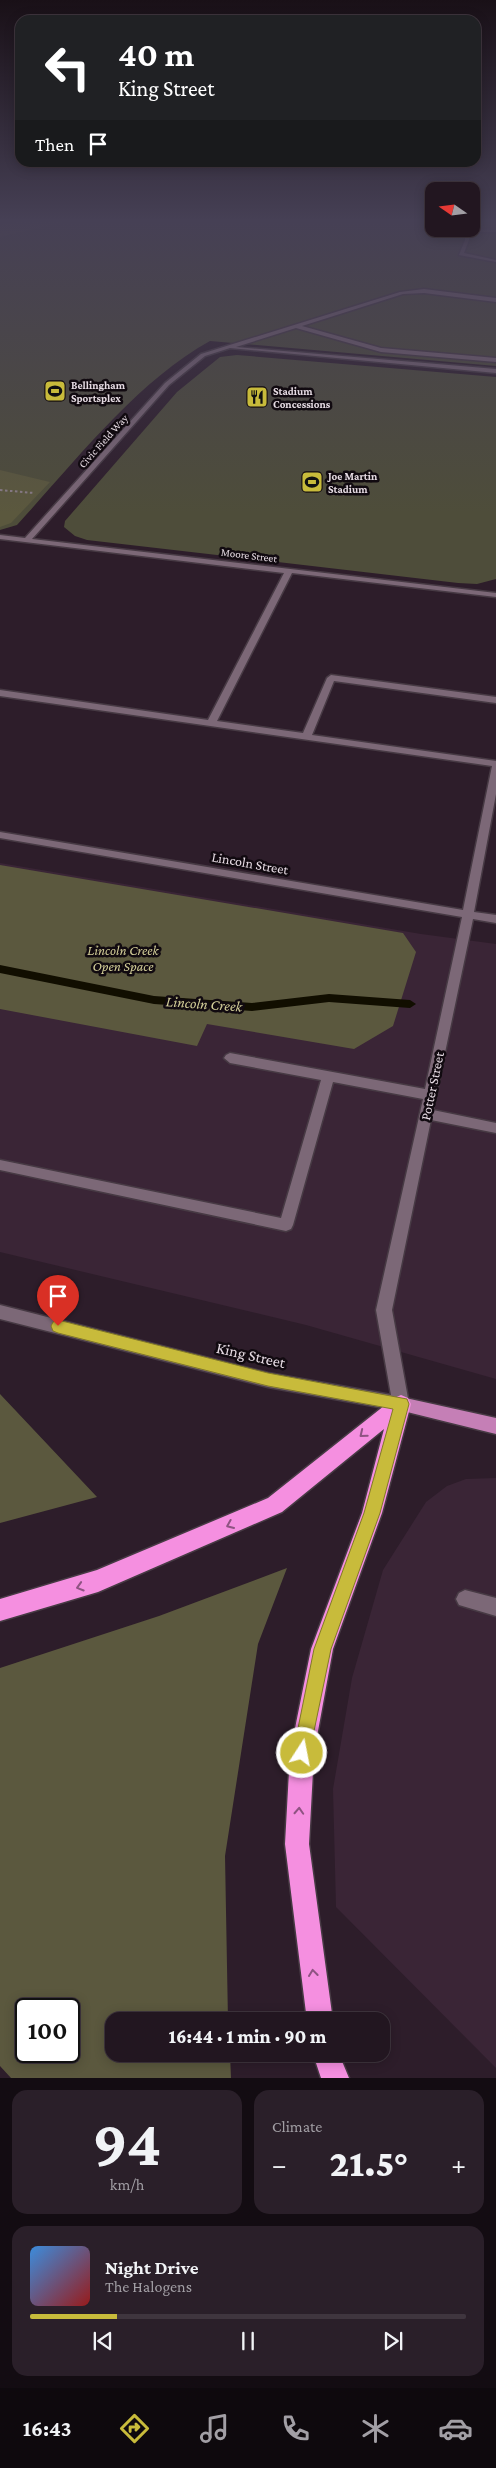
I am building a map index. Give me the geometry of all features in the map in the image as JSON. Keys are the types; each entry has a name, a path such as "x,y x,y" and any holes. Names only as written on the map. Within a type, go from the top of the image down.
{"highway":[{"path":"0,1610 98,1581 276,1505 401,1404"},
{"path":"319,2012 297,1844 302,1753 322,1649 372,1513 401,1404"},
{"path":"329,2062 335,2078"}],"main road":[{"name":"King Street","path":"401,1404 496,1426"}],"street":[{"name":"Civic Field Way","path":"27,540 168,384 203,355 319,319"},
{"path":"296,326 382,350 496,360"},
{"path":"226,347 496,371"},
{"name":"Moore Street","path":"0,537 496,595"},
{"path":"211,723 289,571"},
{"path":"306,737 331,678 496,700"},
{"path":"0,693 496,766"},
{"name":"Potter Street","path":"401,1404 384,1310 468,915 496,766"},
{"name":"Lincoln Street","path":"0,835 496,919"},
{"path":"230,1058 430,1096"},
{"path":"0,1165 286,1225 328,1076"},
{"path":"426,1114 496,1128"},
{"name":"King Street","path":"0,1312 268,1380 401,1404"},
{"path":"465,1599 496,1607"}],"path":[{"path":"0,490 40,494"}],"shaded area":[{"path":"0,319 496,319 496,366 210,341 183,358 157,378 132,401 107,425 17,525 0,530"},
{"name":"Joe Martin Stadium","path":"237,355 496,377 496,579 477,584 458,583 87,540 75,536 64,527 65,521 177,392 220,357"},
{"path":"0,863 421,934 496,944 496,1379 306,1325 0,1252"},
{"path":"496,1478 496,2068 336,1907 333,1789 352,1678 383,1570 426,1502 447,1486 466,1479"}],"green space":[{"path":"0,470 50,482 11,523 0,527"},
{"name":"Lincoln Creek Open Space","path":"0,865 403,933 416,952 393,1026 354,1049 207,1024 197,1046 0,1009"},
{"path":"0,1394 97,1497 0,1523"},
{"path":"287,1568 258,1644 225,1856 228,2012 105,2012 105,2062 230,2062 231,2078 11,2078 0,2066 0,1668 159,1616"}],"waterway":[{"name":"Lincoln Creek","path":"0,969 154,1000 252,1007 329,998 410,1004"}],"place":[{"name":"Bellingham Sportsplex","path":"55,391"},
{"name":"Stadium Concessions","path":"257,397"},
{"name":"Joe Martin Stadium","path":"312,482"}],"route":[{"path":"58,1326 268,1380 401,1404 372,1513 322,1649 302,1753"}]}
